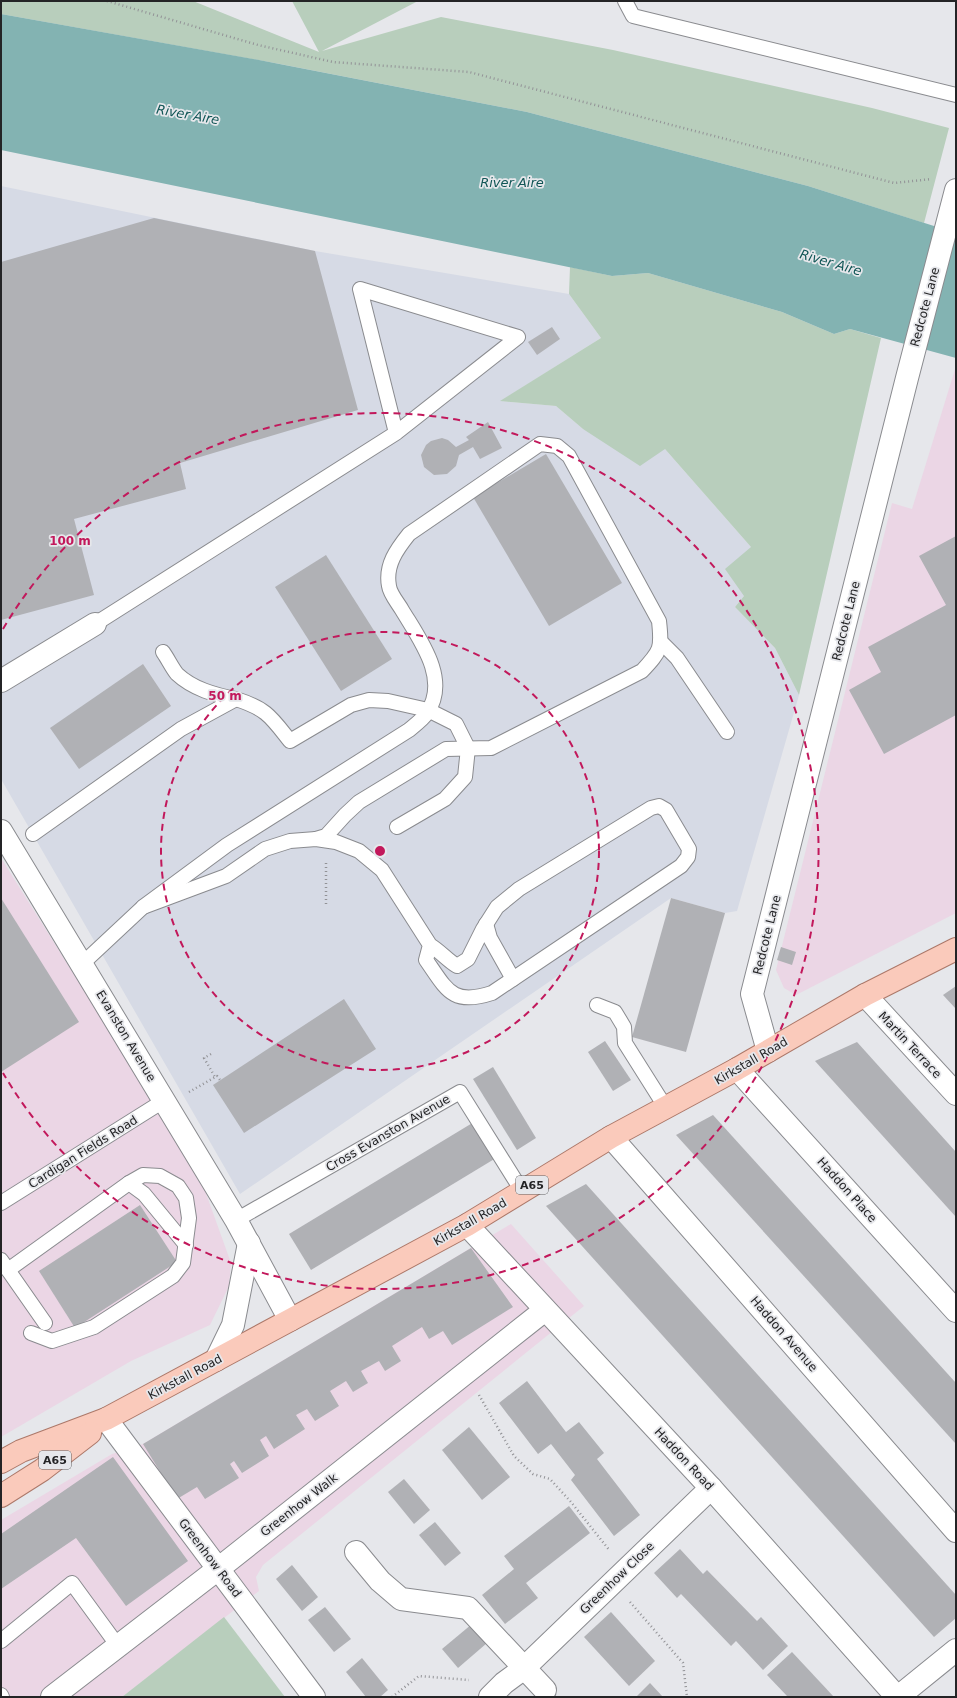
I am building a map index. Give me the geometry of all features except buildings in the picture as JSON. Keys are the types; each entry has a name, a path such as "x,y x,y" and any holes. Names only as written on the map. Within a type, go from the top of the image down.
{"main road":[{"name":"Kirkstall Road","path":"1,1462 11,1450 106,1419 216,1360 467,1225 611,1137 737,1069 865,996 956,949"},
{"name":"Kirkstall Road","path":"1,1496 42,1470 106,1419"}],"street":[{"name":"Redcote Lane","path":"768,1051 752,994 907,378 956,190"},
{"path":"1,681 95,624"},
{"name":"Evanston Avenue","path":"1,831 236,1220 290,1320"},
{"name":"Martin Terrace","path":"865,996 956,1094"},
{"name":"Haddon Place","path":"737,1069 956,1311"},
{"name":"Haddon Avenue","path":"611,1137 956,1531"},
{"name":"Haddon Road","path":"467,1225 711,1488 897,1697"},
{"path":"216,1360 233,1324 249,1243"},
{"name":"Greenhow Walk","path":"52,1697 218,1569 545,1310"},
{"name":"Greenhow Road","path":"106,1419 314,1697"},
{"name":"Greenhow Close","path":"497,1690 523,1669 711,1488"},
{"path":"356,1552 380,1581 401,1598 468,1608 523,1669 545,1690"},
{"path":"897,1697 956,1650"}],"lane":[{"path":"625,1 633,16 956,95"},
{"path":"95,624 396,433 518,337 360,289 396,433"},
{"path":"82,964 143,906 227,845 409,730 428,710 436,695 434,670 418,637 389,586 390,566 395,551 409,534 540,444 557,446 569,456 659,621 661,642 657,655 642,671 491,748 446,749 359,802 326,836 316,839 290,841 265,849 226,876 143,906"},
{"path":"661,642 677,658 727,732"},
{"path":"164,652 177,674 208,693 236,699 254,705 269,715 290,741 351,705 369,700 388,701 428,710 456,724 468,748 465,777 445,799 397,827"},
{"path":"33,834 181,729 236,699"},
{"path":"316,839 336,842 359,851 382,870 430,945 440,951 447,960 457,966 468,959 486,924 497,907 519,889 651,808 660,806 666,810 689,848 688,858 681,866 492,993 475,998 462,998 450,992 426,960 430,945"},
{"path":"486,924 490,938 513,978"},
{"path":"597,1005 615,1012 624,1027 625,1043 666,1108"},
{"name":"Cross Evanston Avenue","path":"236,1220 460,1092 522,1190"},
{"name":"Cardigan Fields Road","path":"1,1203 166,1103"},
{"path":"31,1333 52,1340 94,1327 173,1276 183,1263 189,1218 186,1198 178,1186 160,1176 144,1175 128,1183 4,1265 45,1323"},
{"path":"128,1183 144,1194 186,1245"},
{"path":"1,1641 72,1583 118,1646"}],"path":[{"path":"108,1 258,45 333,62 469,72 894,183 933,179"},
{"path":"326,855 326,905"},
{"path":"211,1054 204,1058 215,1077 216,1076 220,1080"},
{"path":"166,1103 215,1077"},
{"path":"466,1372 514,1456 534,1474 550,1479 571,1502 619,1576 683,1663 687,1697"},
{"path":"392,1697 419,1676 497,1690"}],"shaded area":[{"path":"1,186 315,251 569,294 601,338 501,401 556,406 583,429 665,449 751,547 744,596 735,607 775,648 799,695 737,911 725,913 671,898 240,1194 1,779"},
{"path":"956,366 956,913 796,995 784,988 776,970 892,503 912,509"},
{"path":"1,858 199,1174 231,1263 229,1286 210,1325 131,1361 1,1437"},
{"path":"511,1224 584,1306 263,1565 256,1577 259,1591 122,1697 1,1697 1,1520 112,1454 143,1444"}],"green space":[{"path":"1,1 193,1 319,52 292,1 418,1 322,51 441,17 613,50 872,108 949,128 924,223 808,186 527,112 280,64 1,14"},
{"path":"570,267 612,276 648,273 782,312 834,334 850,329 881,338 799,695 775,648 735,607 744,596 725,569 751,547 665,449 640,466 583,429 556,406 500,401 601,338 569,294"},
{"path":"224,1617 285,1697 122,1697"}],"water":[{"name":"River Aire","path":"1,14 259,60 527,112 808,186 956,233 956,358 850,329 834,334 782,312 648,273 612,276 1,150"}]}
